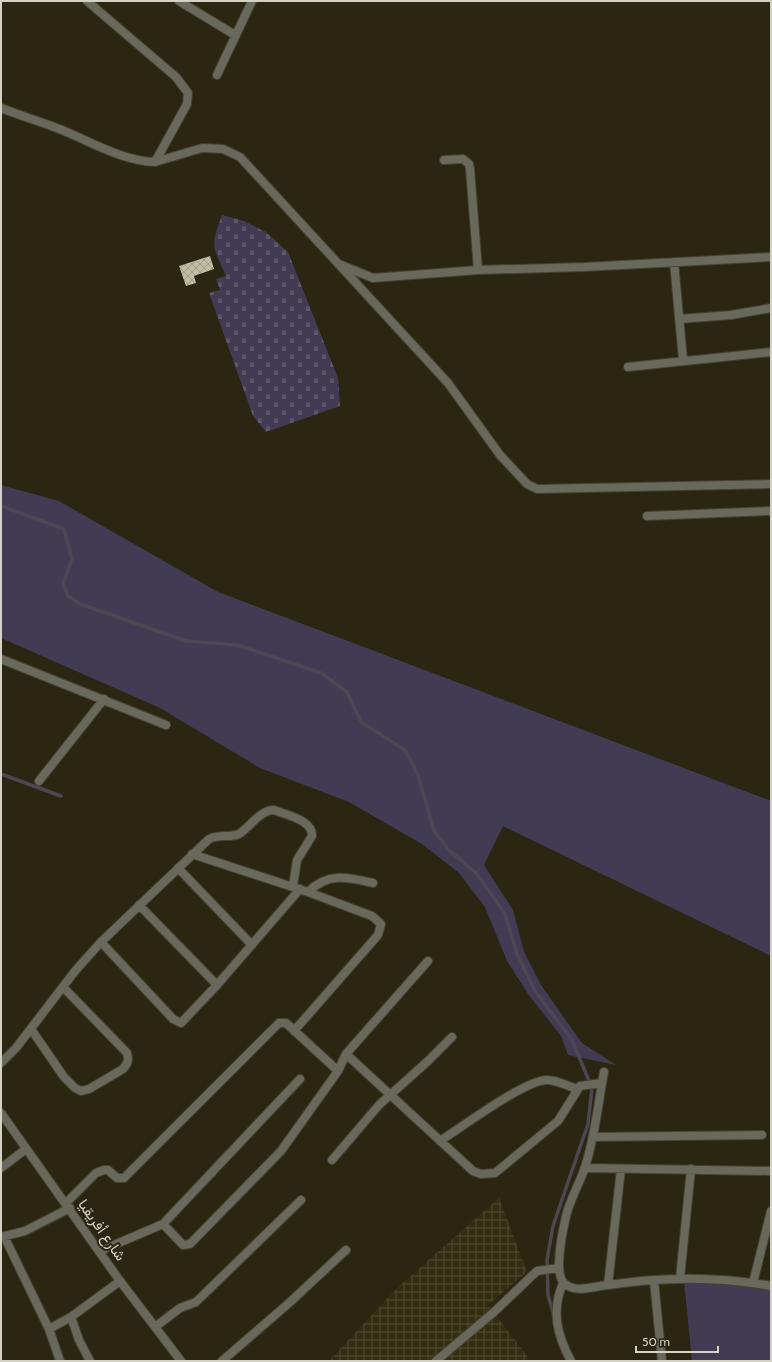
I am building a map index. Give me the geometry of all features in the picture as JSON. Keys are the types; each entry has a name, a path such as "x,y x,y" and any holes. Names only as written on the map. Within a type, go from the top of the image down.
{"street":[{"path":"86,1 176,77 188,93 187,104 155,162"},
{"path":"180,1 235,35"},
{"path":"217,75 252,1"},
{"path":"1,108 136,160 155,162 202,148 223,149 240,157 448,383 500,455 526,484 537,489 771,484"},
{"path":"444,160 463,159 469,164 478,270"},
{"path":"338,265 373,278 478,270 771,257"},
{"path":"674,262 682,360"},
{"path":"679,319 731,315 771,308"},
{"path":"628,367 682,360 771,352"},
{"path":"647,516 771,511"},
{"path":"1,659 166,725"},
{"path":"39,781 104,699"},
{"path":"1,1063 16,1048 63,986 101,942 192,854 215,837 234,836 264,812 274,810 308,825 311,828 312,836 299,854 296,867 299,887"},
{"path":"192,854 299,887 372,916 381,924 381,929 378,935 294,1031"},
{"path":"178,868 252,945"},
{"path":"101,942 173,1019 179,1022 185,1020 217,985 299,887 316,884 329,878 353,879 373,883"},
{"path":"139,906 217,985"},
{"path":"163,1224 183,1245 190,1244 281,1151 338,1071 346,1054 428,961"},
{"path":"31,1029 64,1077 75,1088 88,1090 123,1069 129,1059 127,1053 63,986"},
{"path":"60,1361 49,1330 3,1236 32,1228 68,1205 99,1171 108,1170 117,1178 124,1178 275,1026 283,1022 338,1071"},
{"path":"332,1160 390,1095 452,1037"},
{"path":"346,1054 473,1171 480,1174 495,1173 558,1121 569,1106 578,1088"},
{"path":"604,1072 598,1083 593,1137 585,1168 572,1196 566,1215 558,1268 560,1279 563,1283 568,1287 583,1289 680,1278 753,1283 771,1286"},
{"path":"100,1251 163,1224 300,1079"},
{"path":"440,1141 528,1085 548,1080 578,1088 598,1083"},
{"name":"شارع أفريقيا","path":"1,1113 26,1150 68,1205 120,1281 181,1361"},
{"path":"593,1137 762,1135"},
{"path":"1,1168 26,1150"},
{"path":"585,1168 691,1169 771,1172"},
{"path":"608,1285 621,1168"},
{"path":"680,1278 691,1169"},
{"path":"155,1327 180,1308 196,1302 301,1200"},
{"path":"753,1283 771,1211"},
{"path":"222,1361 289,1303 346,1250"},
{"path":"436,1361 494,1312 537,1271 558,1268"},
{"path":"49,1330 71,1317 120,1281"},
{"path":"654,1281 662,1361"},
{"path":"563,1283 557,1299 556,1313 560,1332 571,1361"},
{"path":"71,1317 79,1340 90,1361"}],"shaded area":[{"path":"499,1198 527,1272 488,1305 528,1357 523,1361 329,1361 398,1287"}],"green space":[{"path":"222,215 244,221 266,232 288,252 338,378 340,406 266,432 253,416 209,293 220,290 216,279 226,276 214,246 214,240"},
{"path":"1,485 59,501 218,592 771,801 771,956 503,826 484,865 513,910 524,952 541,985 582,1043 616,1065 568,1055 561,1036 528,994 507,961 485,907 459,873 422,844 349,802 260,768 160,708 1,638"},
{"path":"684,1281 771,1289 771,1361 692,1361"}],"building":[{"path":"210,256 214,269 194,276 196,283 186,286 179,266"}],"waterway":[{"path":"1,506 64,529 72,559 63,584 68,596 80,604 186,641 238,645 321,673 347,692 361,722 405,750 418,775 434,831 449,850 477,874 505,914 517,954 535,991 572,1040 592,1088 588,1124 553,1226 547,1260 548,1295 554,1316"},
{"path":"1,774 61,796"}]}
